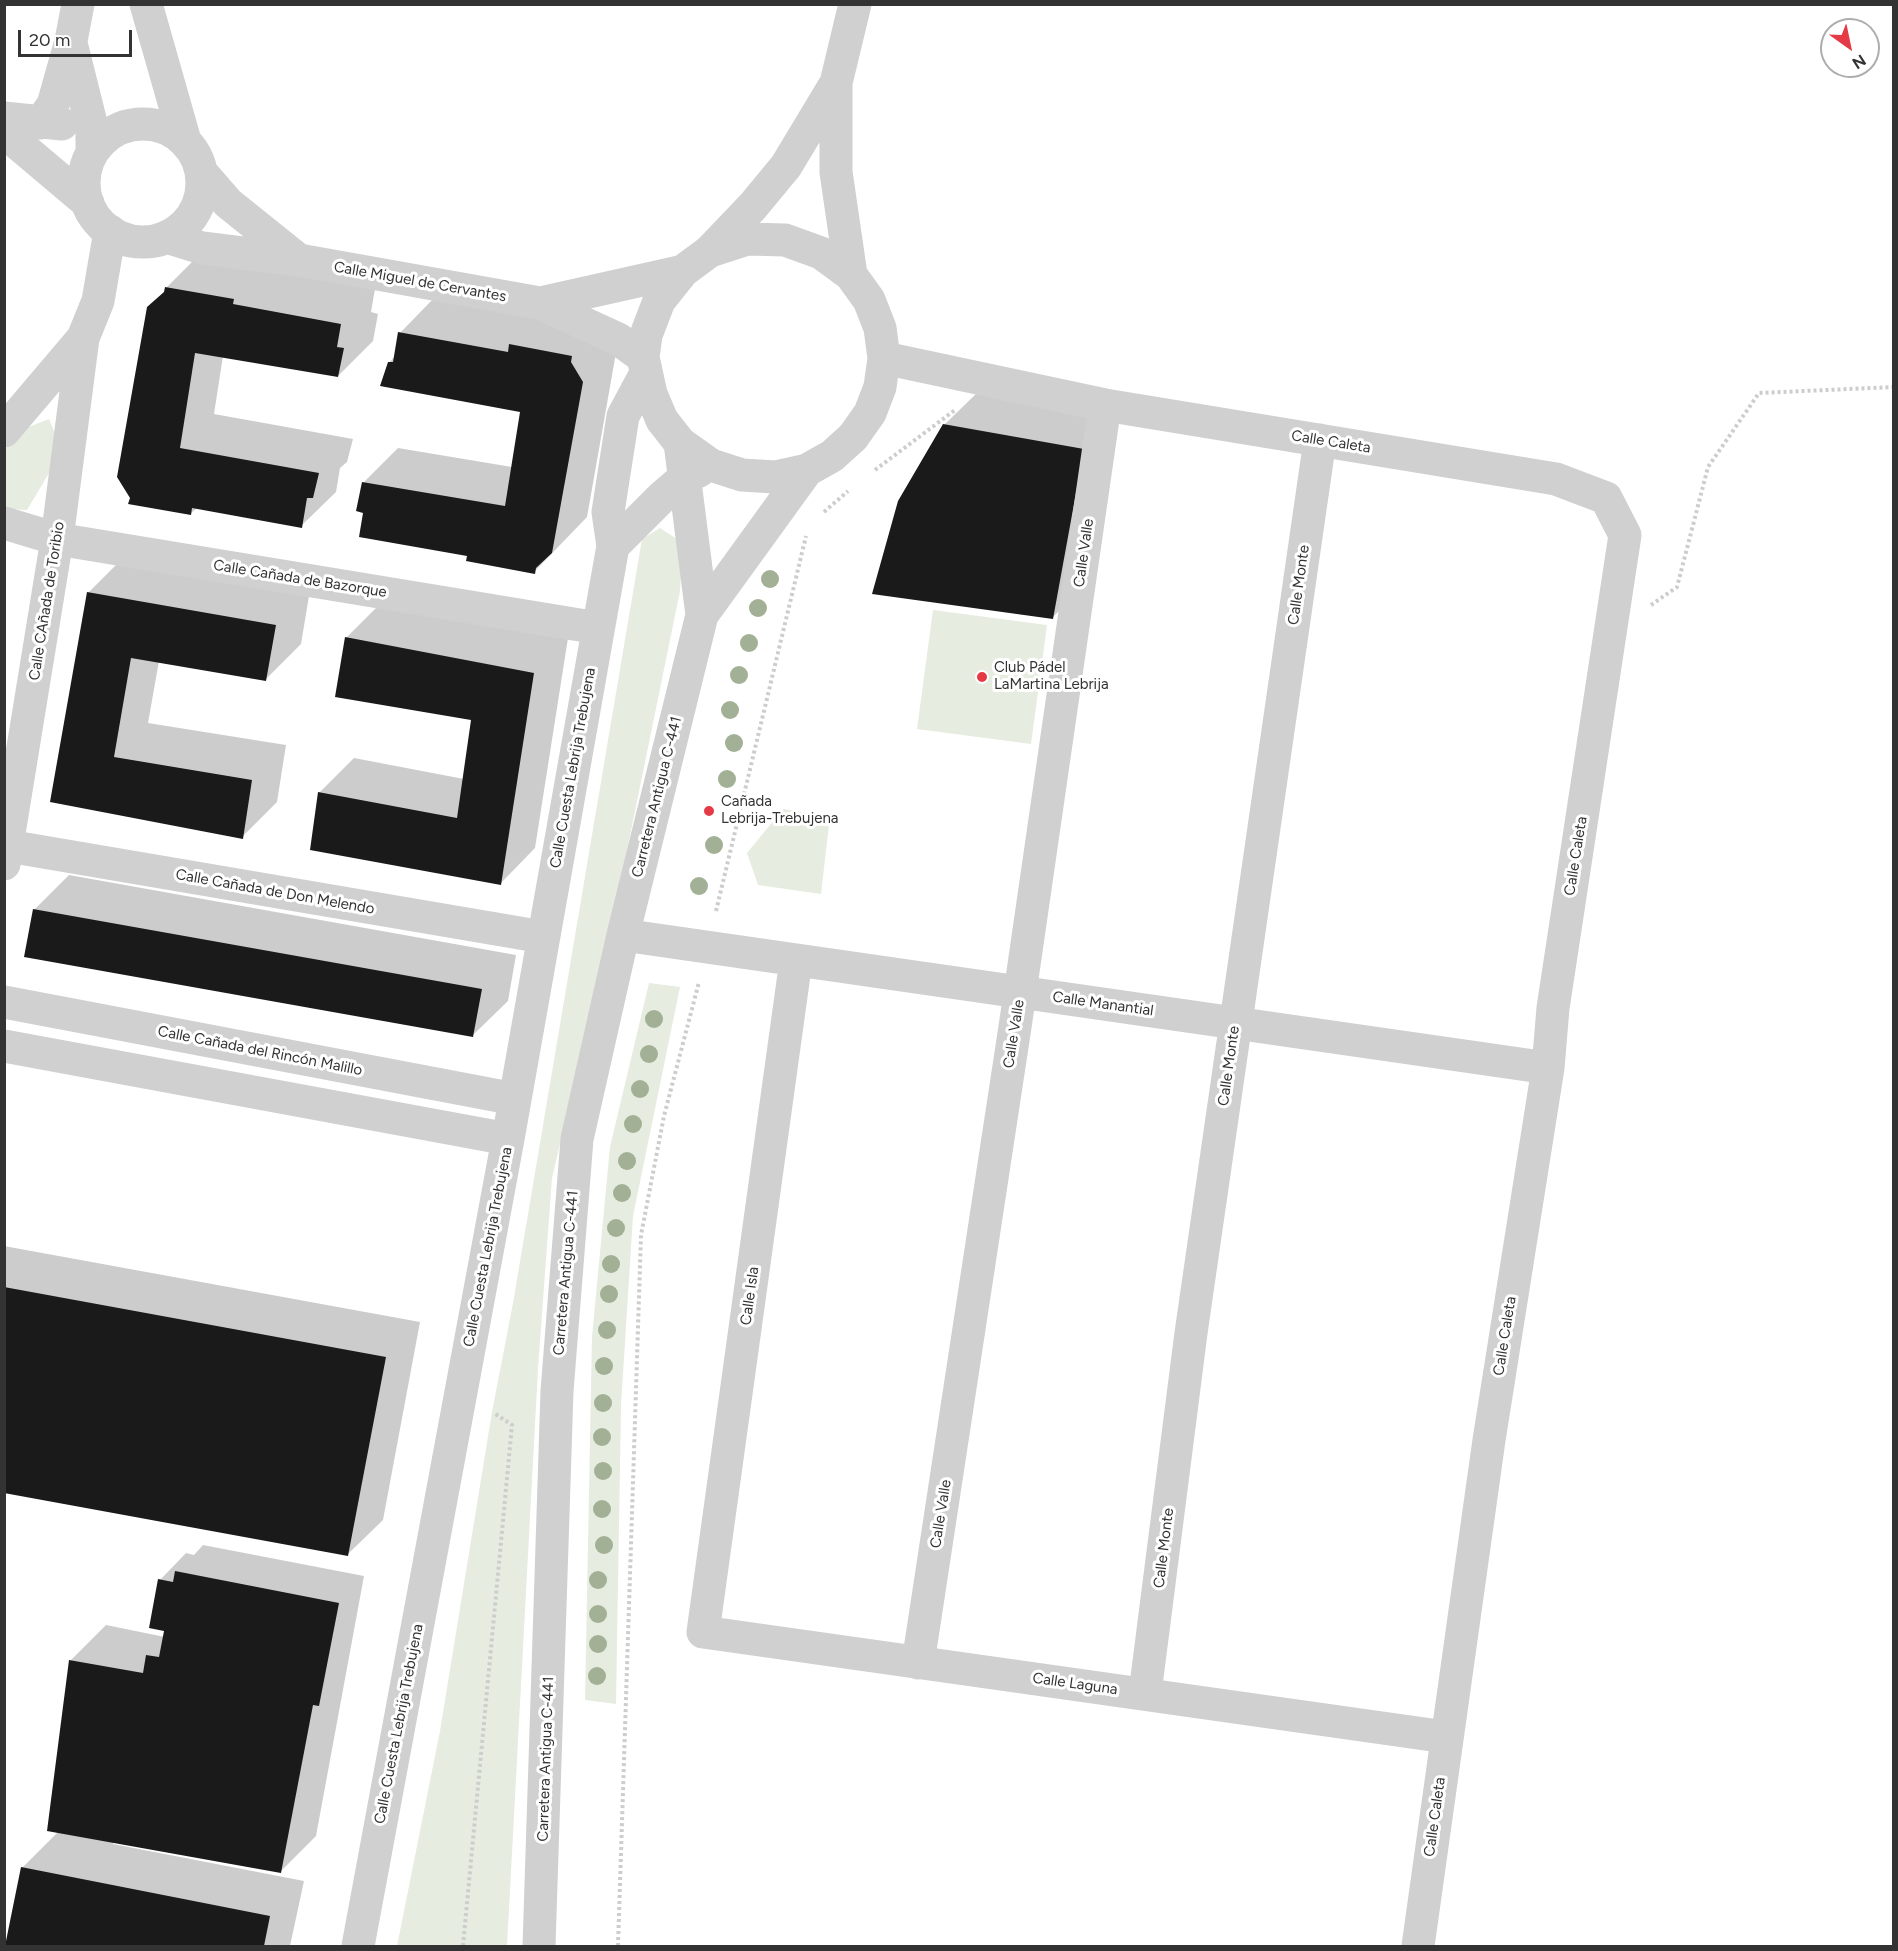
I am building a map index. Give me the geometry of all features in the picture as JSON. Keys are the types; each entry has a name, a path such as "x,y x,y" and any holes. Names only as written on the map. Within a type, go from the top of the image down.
{"street":[{"path":"40,123 52,105 71,41 78,4"},
{"path":"146,4 185,141"},
{"path":"851,275 836,172 836,83 855,4"},
{"path":"71,41 101,136 86,167 84,185 88,203 96,220 110,231 126,239 156,240"},
{"path":"644,365 646,335 659,301 683,271 710,251 786,166 836,83"},
{"path":"4,118 101,136 133,124 152,124 170,129 185,141 196,156 202,174 202,193 196,210 183,226 156,240 98,301"},
{"path":"4,132 88,203"},
{"name":"Calle Miguel de Cervantes","path":"202,174 228,203 299,260"},
{"path":"4,431 83,338 98,301 110,231"},
{"path":"613,546 697,471 775,477 807,470 832,456 854,437 870,413 880,387 884,358 880,328 873,309 851,275 821,253 785,240 747,239 710,251"},
{"name":"Calle Miguel de Cervantes","path":"156,240 299,260 540,303 618,339 644,365"},
{"name":"Calle Miguel de Cervantes","path":"540,303 683,271"},
{"name":"Calle CAñada de Toribio","path":"6,855 57,539 83,338"},
{"name":"Calle Caleta","path":"884,358 1105,405 1556,479 1606,498 1625,535 1553,1008 1548,1068 1489,1440 1418,1947"},
{"name":"Carretera Antigua C-441","path":"539,1947 557,1391 577,1139 623,935 702,615 697,471 680,443 662,420 651,394 644,365"},
{"name":"Calle Cuesta Lebrija Trebujena","path":"358,1947 508,1139 613,546 608,512 623,416 644,365"},
{"name":"Calle Valle","path":"918,1663 1020,992 1105,405"},
{"name":"Calle Monte","path":"1145,1693 1191,1333 1320,440"},
{"name":"Carretera Antigua C-441","path":"702,615 807,470"},
{"name":"Calle Cañada de Bazorque","path":"4,523 57,539 598,628"},
{"name":"Calle Cañada de Don Melendo","path":"6,855 543,937"},
{"name":"Calle Manantial","path":"623,935 1548,1068"},
{"name":"Calle Isla","path":"703,1632 796,960"},
{"name":"Calle Cañada del Rincón Malillo","path":"4,1002 515,1099"},
{"path":"4,1046 508,1139"},
{"name":"Calle Laguna","path":"703,1632 1446,1737"}],"path":[{"path":"871,473 964,403 971,375"},
{"path":"1610,633 1677,587 1708,467 1759,393 1893,387"},
{"path":"816,518 855,485"},
{"path":"618,1947 641,1235 664,1116 708,947 809,525"},
{"path":"463,1947 512,1425 492,1412"}],"shaded area":[{"path":"49,419 62,451 27,510 5,509 4,451 21,430"},
{"path":"660,528 683,543 680,591 615,909 552,1178 538,1368 507,1946 397,1946 440,1731 492,1412 513,1303 642,539"},
{"name":"Club Pádel LaMartina Lebrija","path":"933,610 1047,625 1031,744 917,729"},
{"path":"783,809 830,816 821,894 758,885 747,853"},
{"path":"649,983 680,987 633,1216 621,1405 616,1704 585,1700 592,1337 610,1147"}],"building":[{"path":"165,287 234,299 233,304 341,324 337,347 344,348 338,377 195,353 180,448 319,473 313,498 307,498 302,528 192,508 191,515 128,504 130,498 117,477 147,307 164,292"},
{"path":"398,332 508,352 509,344 572,356 571,362 583,382 552,553 536,568 535,574 466,561 467,556 359,537 363,513 356,511 362,482 505,506 520,412 380,386 388,362 393,362"},
{"path":"943,424 1084,449 1053,619 872,594 898,501"},
{"path":"87,592 276,625 266,681 131,658 114,757 252,780 243,839 50,802"},
{"path":"345,637 534,673 501,885 310,850 318,792 457,818 471,720 335,697"},
{"path":"33,909 482,989 473,1037 24,957"},
{"path":"4,1287 386,1357 348,1556 4,1493"},
{"path":"175,1571 339,1603 319,1706 313,1705 281,1873 47,1831 69,1660 143,1673 146,1655 159,1657 164,1631 149,1628 158,1579 173,1582"},
{"path":"21,1867 270,1916 264,1946 5,1946"}],"place":[{"name":"Club Pádel LaMartina Lebrija","path":"982,677"},
{"name":"Cañada Lebrija-Trebujena","path":"709,811"}]}
